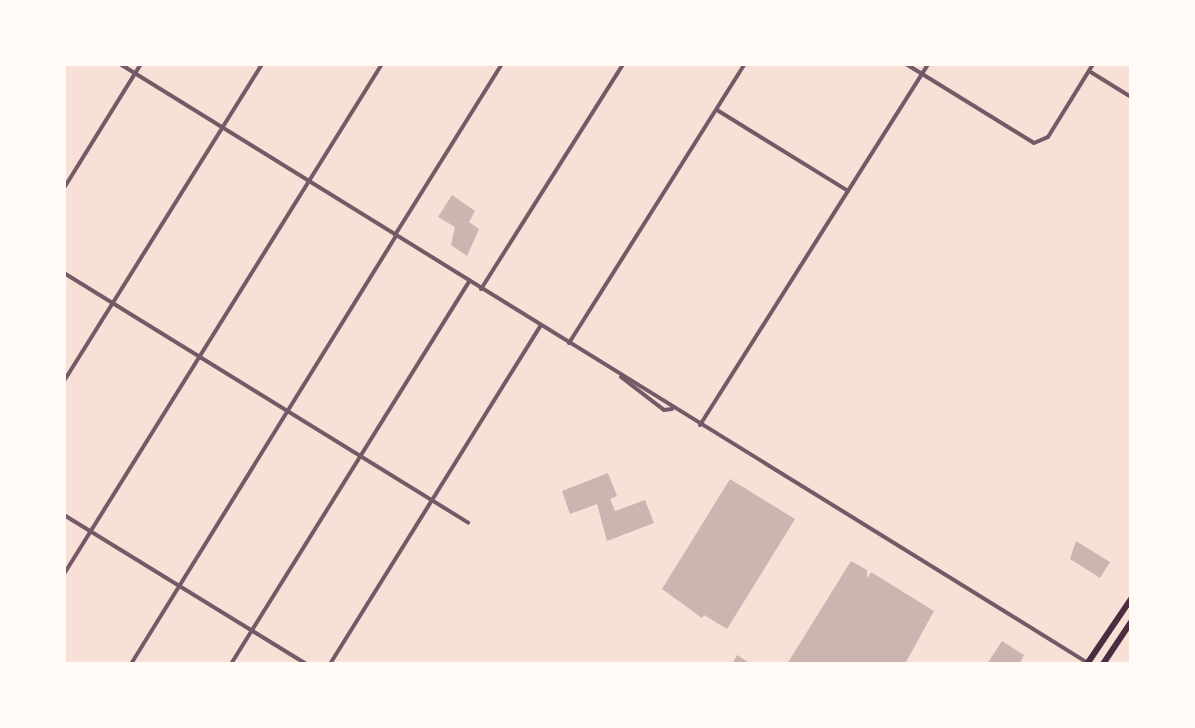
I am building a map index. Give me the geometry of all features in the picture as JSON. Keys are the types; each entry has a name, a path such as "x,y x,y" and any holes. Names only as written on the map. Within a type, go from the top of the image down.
{"main road":[{"path":"1089,664 1131,599"},
{"path":"1103,664 1131,622"}],"street":[{"path":"120,64 1089,664"},
{"path":"64,188 141,64"},
{"path":"64,381 262,64"},
{"path":"64,574 382,64"},
{"path":"131,664 502,64"},
{"path":"481,289 623,64"},
{"path":"569,343 745,64"},
{"path":"906,64 1029,141 1048,137 1093,64"},
{"path":"700,425 928,64"},
{"path":"1089,71 1131,97"},
{"path":"717,109 848,191"},
{"path":"64,273 468,523"},
{"path":"231,664 469,281"},
{"path":"330,664 540,326"},
{"path":"619,375 664,410 673,408"},
{"path":"64,515 306,664"}],"building":[{"path":"452,195 475,211 469,222 479,229 467,256 451,245 455,227 438,217"},
{"path":"608,473 617,496 610,499 615,511 645,500 654,523 607,541 597,504 570,514 562,491"},
{"path":"730,479 795,519 727,629 704,615 702,618 662,589"},
{"path":"1076,541 1110,562 1100,578 1070,559"},
{"path":"851,561 867,570 867,578 871,572 934,611 905,664 787,664"},
{"path":"1002,641 1024,655 1019,664 987,664"},
{"path":"737,655 751,664 732,664"}]}
